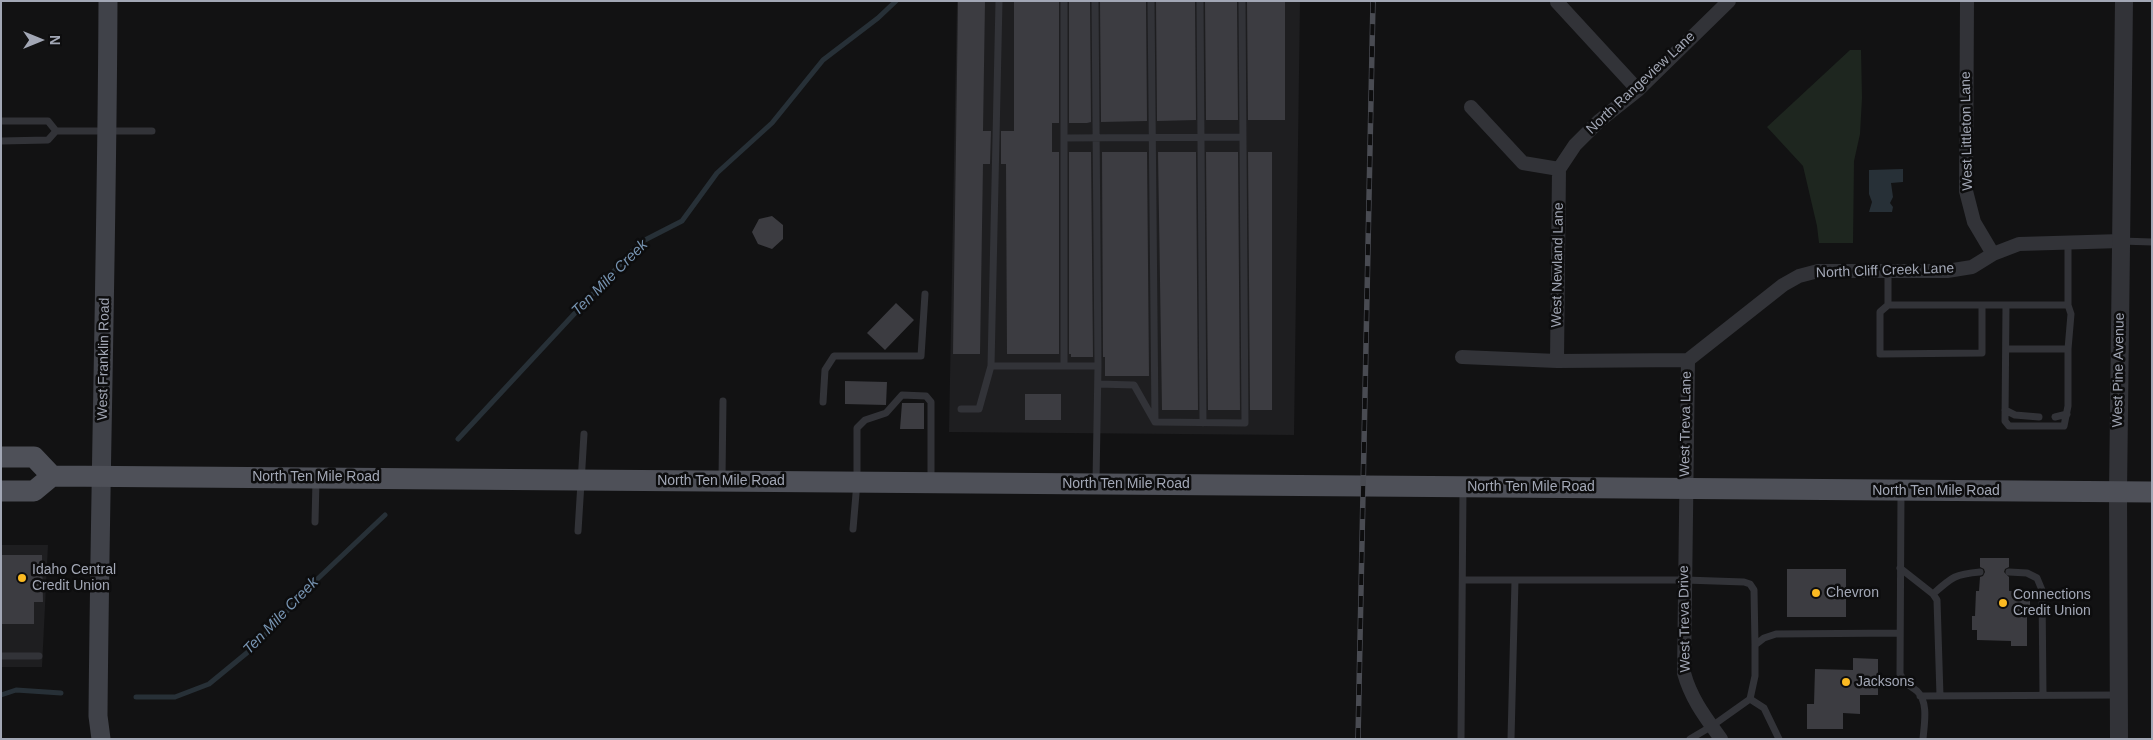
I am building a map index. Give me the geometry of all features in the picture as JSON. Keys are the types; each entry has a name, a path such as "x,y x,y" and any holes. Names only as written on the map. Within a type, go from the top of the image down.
{"main road":[{"name":"West Franklin Road","path":"102,739 98,716 108,130 108,1"},
{"path":"1,457 34,457 52,476 34,491 1,491"},
{"name":"North Ten Mile Road","path":"52,476 2152,492"},
{"name":"West Franklin Road","path":"91,739 98,716"}],"street":[{"name":"North Rangeview Lane","path":"1559,169 1574,145 1599,121 1638,90 1729,1"},
{"name":"West Littleton Lane","path":"1967,1 1966,191 1974,222 1993,254"},
{"name":"West Pine Avenue","path":"2119,739 2118,492 2124,1"},
{"path":"1557,2 1638,90"},
{"path":"1471,107 1523,164 1559,169"},
{"name":"West Newland Lane","path":"1557,361 1559,169"},
{"name":"North Cliff Creek Lane","path":"1688,360 1783,284 1800,276 1818,271 1947,271 1972,268 1993,254 2019,244 2121,241"},
{"path":"1462,357 1557,361 1688,360"},
{"name":"West Treva Lane","path":"1685,489 1688,360"},
{"name":"West Treva Drive","path":"1685,489 1684,673 1693,697 1721,739"}],"lane":[{"path":"961,409 978,409 991,366 999,1"},
{"path":"1064,1 1064,366"},
{"path":"1095,1 1098,366 1096,484"},
{"path":"1151,1 1155,422"},
{"path":"1200,1 1203,423"},
{"path":"1155,422 1246,423 1242,1"},
{"path":"1,121 48,122 56,131"},
{"path":"1,141 48,140 56,131 152,130"},
{"path":"1064,138 1243,136"},
{"path":"2121,241 2152,242"},
{"path":"2006,305 2005,421 2009,426 2064,426 2067,414 2068,349 2071,314 2068,305 2068,242"},
{"path":"1888,271 1888,305"},
{"path":"824,402 825,370 834,356 921,356 925,294"},
{"path":"1982,305 1982,353 1880,354 1880,312 1888,305 1982,305 2006,305 2068,305"},
{"path":"2006,349 2068,349"},
{"path":"991,366 1098,366"},
{"path":"1098,384 1134,385 1155,422"},
{"path":"853,530 858,482 857,428 865,420 886,413 902,395 926,396 931,402 931,482"},
{"path":"722,481 724,401"},
{"path":"2005,410 2015,415 2039,417"},
{"path":"2054,417 2067,414"},
{"path":"578,532 584,434"},
{"path":"315,522 316,477"},
{"path":"1460,739 1463,487"},
{"path":"1901,490 1900,674 1907,686 1918,692 1924,703 1923,739"},
{"path":"1900,568 1934,594 1939,606 1940,696"},
{"path":"1934,594 1951,578 1962,574 1980,572"},
{"path":"2009,572 2027,574 2037,578 2042,590 2043,695"},
{"path":"1463,580 1684,580 1744,582 1750,584 1754,590 1755,645 1755,676 1750,698 1712,726 1690,739"},
{"path":"1511,739 1515,580"},
{"path":"1755,645 1764,638 1776,634 1900,633"},
{"path":"1,656 39,656"},
{"path":"1920,696 2120,694"},
{"path":"1750,698 1764,708 1779,739"}],"shaded area":[{"path":"957,1 1300,1 1294,435 949,432"},
{"path":"1850,50 1861,50 1862,98 1860,134 1854,161 1853,243 1819,243 1817,226 1803,166 1767,127"},
{"path":"1903,169 1903,182 1891,183 1893,197 1890,203 1893,207 1892,212 1869,212 1872,202 1869,194 1869,170"},
{"path":"1,545 48,545 42,667 1,667"}],"building":[{"path":"958,1 985,1 983,131 991,131 990,164 983,164 980,354 953,354"},
{"path":"1014,1 1059,1 1059,123 1052,123 1052,152 1059,152 1059,354 1007,354 1006,164 1001,164 1001,131 1014,131"},
{"path":"1069,1 1090,1 1091,122 1087,123 1069,123"},
{"path":"1100,1 1146,1 1147,121 1101,122"},
{"path":"1156,1 1195,1 1196,120 1157,121"},
{"path":"1205,1 1237,1 1238,120 1206,120"},
{"path":"1247,1 1285,1 1285,120 1248,120"},
{"path":"1069,152 1091,152 1093,357 1071,357 1071,354 1069,354"},
{"path":"1102,152 1147,152 1149,376 1105,376 1105,357 1103,357"},
{"path":"1158,152 1196,152 1198,410 1162,410"},
{"path":"1206,152 1238,152 1240,410 1208,410"},
{"path":"1248,152 1272,152 1272,410 1250,410"},
{"path":"772,216 783,225 783,239 772,249 758,244 752,232 759,219"},
{"path":"896,303 914,320 885,350 867,333"},
{"path":"845,381 887,382 886,405 845,404"},
{"path":"1025,394 1061,394 1061,420 1025,420"},
{"path":"902,403 924,403 924,429 900,429"},
{"name":"Idaho Central Credit Union","path":"1,555 42,555 43,602 34,602 34,624 1,624"},
{"name":"Connections Credit Union","path":"1980,558 2009,558 2009,567 2004,572 2009,577 2009,591 2012,591 2012,595 2030,595 2030,612 2027,612 2027,646 2011,646 2011,641 1977,640 1977,630 1972,630 1972,616 1975,616 1976,591 1979,591 1980,577 1985,572 1980,567"},
{"name":"Chevron","path":"1787,569 1846,569 1846,617 1787,617"},
{"name":"Jacksons","path":"1853,658 1878,659 1878,695 1860,695 1860,714 1843,713 1843,729 1807,729 1807,704 1814,704 1815,669 1853,670"}],"waterway":[{"name":"Ten Mile Creek","path":"458,439 641,242 682,221 717,173 772,123 823,60 878,18 896,1"},
{"name":"Ten Mile Creek","path":"136,697 175,697 209,684 254,647 309,587 385,515"},
{"name":"Ten Mile Creek","path":"1,695 16,690 61,693"}],"railway":[{"path":"1358,739 1373,1"}],"place":[{"name":"Idaho Central Credit Union","path":"22,578"},
{"name":"Chevron","path":"1816,593"},
{"name":"Connections Credit Union","path":"2003,603"},
{"name":"Jacksons","path":"1846,682"}]}
